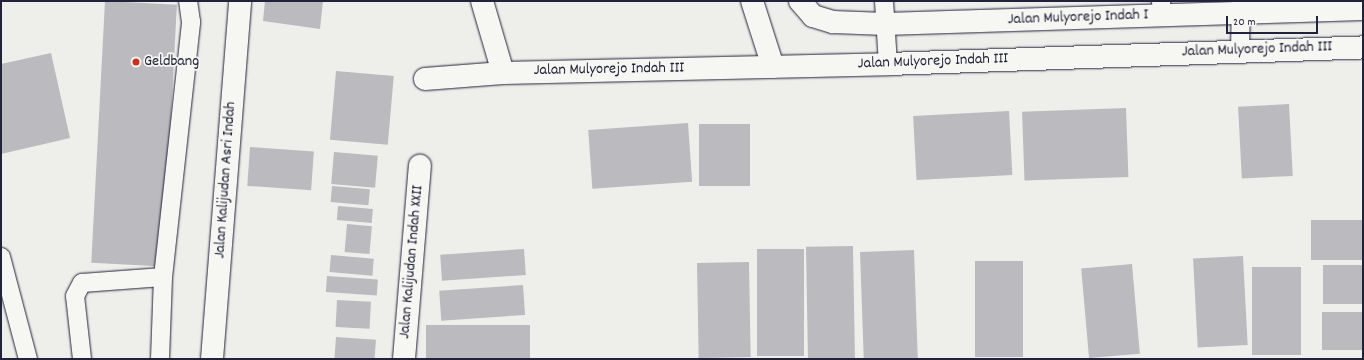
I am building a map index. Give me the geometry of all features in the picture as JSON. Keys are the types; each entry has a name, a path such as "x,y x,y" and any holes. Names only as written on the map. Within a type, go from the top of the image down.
{"street":[{"name":"Jalan Kalijudan Asri Indah","path":"212,359 240,1"},
{"path":"482,1 503,73"},
{"path":"752,1 773,67"},
{"name":"Jalan Mulyorejo Indah I","path":"800,1 813,16 833,22 885,24 1161,8 1363,8"},
{"name":"Jalan Mulyorejo Indah III","path":"425,79 503,73 888,64 1240,50 1363,47"},
{"name":"Jalan Kalijudan Indah XXII","path":"404,359 420,166"}],"lane":[{"path":"160,359 163,277 191,22 188,1"},
{"path":"884,1 888,64"},
{"path":"1240,50 1242,7"},
{"path":"1,257 28,359"},
{"path":"82,359 75,296 82,283 163,277"}],"building":[{"path":"105,1 177,5 163,266 91,263"},
{"path":"265,1 323,1 320,29 263,21"},
{"path":"51,53 70,138 1,154 1,64"},
{"path":"336,71 394,76 388,145 330,140"},
{"path":"1289,104 1293,176 1242,179 1238,107"},
{"path":"1126,108 1128,177 1024,181 1022,112"},
{"path":"1009,111 1012,175 916,180 913,116"},
{"path":"688,123 692,182 592,189 588,130"},
{"path":"699,124 750,124 750,186 699,186"},
{"path":"250,147 314,151 311,190 247,186"},
{"path":"334,152 378,156 375,188 331,184"},
{"path":"332,186 370,189 368,205 331,202"},
{"path":"338,206 373,209 372,223 337,220"},
{"path":"1311,220 1363,220 1363,260 1311,260"},
{"path":"347,224 372,226 369,254 345,252"},
{"path":"853,246 855,359 808,359 806,247"},
{"path":"524,249 526,275 442,281 440,255"},
{"path":"757,249 804,249 804,356 757,356"},
{"path":"914,250 918,359 864,359 860,252"},
{"path":"331,255 374,259 372,276 330,272"},
{"path":"1243,256 1248,345 1198,347 1193,259"},
{"path":"975,261 1023,261 1023,357 975,357"},
{"path":"749,262 751,357 699,358 697,263"},
{"path":"1132,264 1140,354 1089,358 1081,268"},
{"path":"1323,265 1363,265 1363,304 1323,304"},
{"path":"1252,267 1301,267 1301,355 1252,355"},
{"path":"327,276 378,280 377,296 326,292"},
{"path":"523,285 525,315 441,321 439,291"},
{"path":"337,300 371,302 370,329 336,327"},
{"path":"1322,312 1363,312 1363,350 1322,350"},
{"path":"426,325 530,325 530,359 426,359"},
{"path":"336,337 376,340 375,359 334,359"}],"place":[{"name":"Geldbang","path":"136,62"}]}
